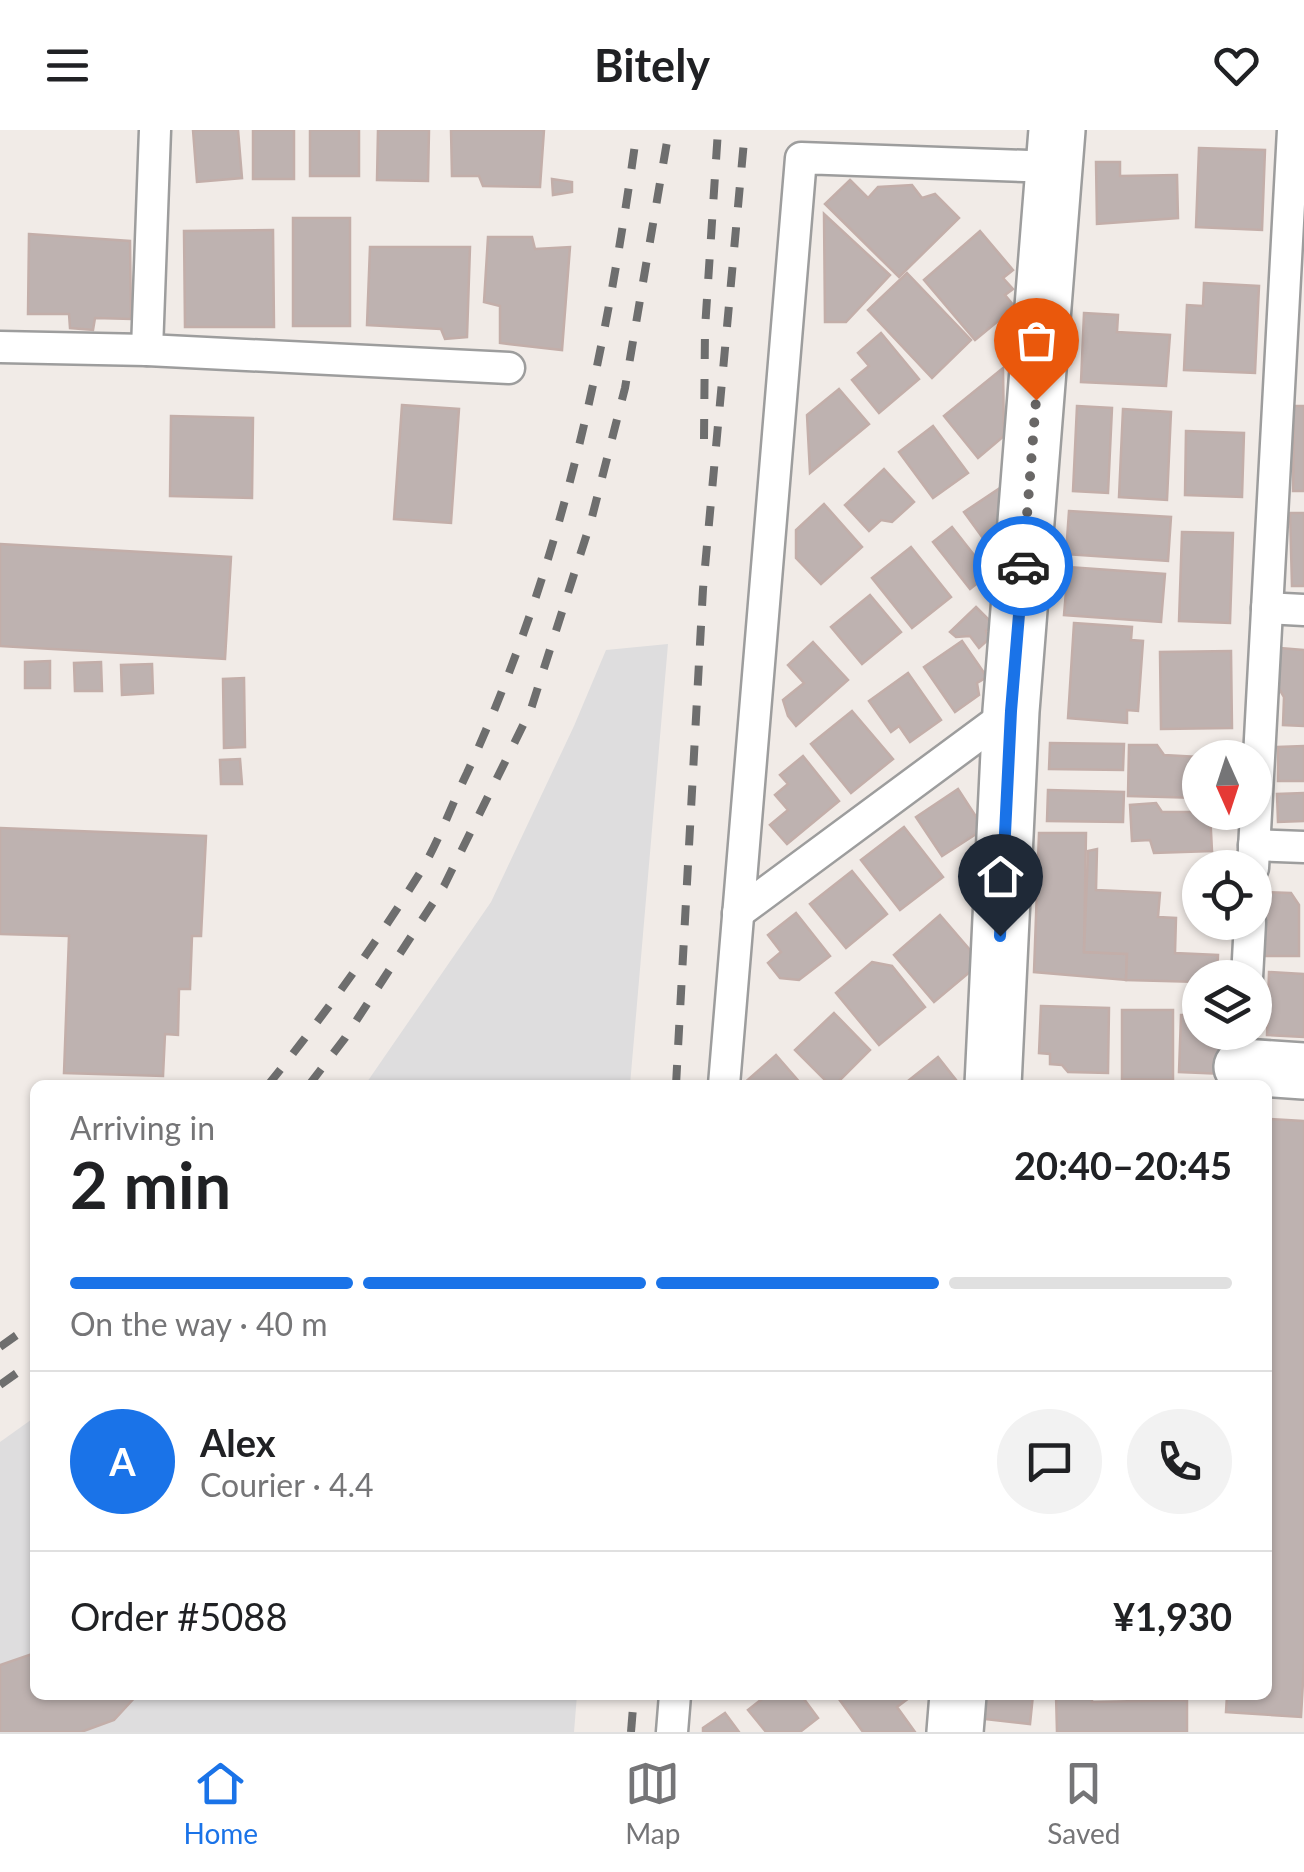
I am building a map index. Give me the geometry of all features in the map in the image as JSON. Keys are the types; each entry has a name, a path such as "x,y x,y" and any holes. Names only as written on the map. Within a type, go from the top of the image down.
{"street":[{"path":"993,1080 1011,711 1056,149"},
{"path":"1243,1050 1304,1072"},
{"path":"955,1732 958,1700"}],"lane":[{"path":"148,350 155,130"},
{"path":"1254,850 1267,608 1291,390 1293,130"},
{"path":"724,1080 801,158 1056,149"},
{"path":"0,346 509,368"},
{"path":"1267,608 1304,610"},
{"path":"738,913 1011,711"},
{"path":"1272,853 1304,847"}],"shaded area":[{"path":"668,644 630,1080 368,1080 491,902 606,650"},
{"path":"30,1421 30,1700 577,1700 574,1732 0,1732 0,1442"}],"building":[{"path":"193,130 238,130 242,178 197,182"},
{"path":"253,130 294,130 294,179 253,179"},
{"path":"310,130 359,130 359,176 310,176"},
{"path":"378,130 429,130 428,181 377,180"},
{"path":"451,130 544,130 540,187 483,186 479,176 452,176"},
{"path":"1199,148 1265,150 1262,230 1196,227"},
{"path":"1096,162 1120,162 1120,176 1177,175 1178,218 1097,224"},
{"path":"552,179 572,182 572,192 553,195"},
{"path":"850,180 868,198 878,187 912,185 922,198 935,194 959,218 899,277 825,204"},
{"path":"824,214 890,275 846,322 825,322"},
{"path":"293,218 350,218 350,326 293,326"},
{"path":"273,230 274,327 185,327 184,231"},
{"path":"980,231 1013,270 1003,278 1013,289 1005,295 1015,307 975,340 924,280"},
{"path":"29,234 130,241 131,319 95,318 93,330 70,328 69,314 28,314"},
{"path":"488,237 532,237 535,249 570,247 562,350 500,343 500,306 484,302"},
{"path":"370,247 470,247 467,337 445,339 441,329 367,325"},
{"path":"907,273 971,340 932,378 868,310"},
{"path":"1204,283 1259,286 1255,373 1184,370 1187,305 1203,306"},
{"path":"1084,313 1118,315 1117,332 1170,335 1166,386 1081,382"},
{"path":"881,333 919,379 879,413 852,380 869,366 858,353"},
{"path":"1003,368 1004,436 978,458 944,416"},
{"path":"839,389 869,424 810,473 807,415"},
{"path":"402,405 459,409 451,523 394,519"},
{"path":"1077,406 1112,408 1108,493 1073,491"},
{"path":"1294,406 1304,406 1304,491 1293,491"},
{"path":"1123,409 1171,412 1167,500 1119,497"},
{"path":"171,416 253,418 252,498 170,496"},
{"path":"933,426 968,473 933,498 899,452"},
{"path":"1186,431 1244,433 1242,497 1185,495"},
{"path":"884,469 914,502 892,522 881,520 869,531 845,505"},
{"path":"1006,484 1003,534 988,545 964,512"},
{"path":"824,504 862,547 821,584 796,558 796,530"},
{"path":"1069,511 1171,517 1168,561 1066,554"},
{"path":"1290,513 1304,513 1304,586 1292,586"},
{"path":"952,527 989,574 970,589 933,542"},
{"path":"1182,532 1233,533 1230,623 1179,621"},
{"path":"0,544 231,557 225,659 0,646"},
{"path":"911,547 951,597 912,628 872,578"},
{"path":"1068,567 1165,574 1161,622 1064,615"},
{"path":"870,595 901,632 862,664 831,627"},
{"path":"976,607 993,624 986,631 989,639 979,648 970,636 956,637 950,632"},
{"path":"1074,623 1132,627 1131,640 1143,641 1138,711 1127,710 1127,723 1068,718"},
{"path":"962,641 987,677 977,683 979,695 955,712 924,667"},
{"path":"813,642 848,680 796,726 783,700 804,683 788,665"},
{"path":"1280,648 1304,650 1304,726 1283,725 1284,697 1278,687"},
{"path":"1231,651 1232,728 1161,729 1160,652"},
{"path":"50,661 50,688 25,688 25,662"},
{"path":"101,662 102,691 75,691 74,663"},
{"path":"152,664 153,693 122,695 121,665"},
{"path":"908,673 941,720 910,742 899,726 891,732 869,701"},
{"path":"244,678 245,747 224,748 223,679"},
{"path":"852,711 893,759 851,793 811,744"},
{"path":"1050,743 1124,744 1123,770 1049,769"},
{"path":"1129,745 1157,745 1164,755 1182,756 1182,798 1128,796"},
{"path":"1304,746 1304,781 1278,781 1278,747"},
{"path":"803,756 839,801 787,844 770,825 788,810 775,795 788,784 780,775"},
{"path":"240,759 242,784 221,784 220,760"},
{"path":"958,789 984,829 942,856 916,817"},
{"path":"1048,790 1124,792 1123,822 1047,821"},
{"path":"1304,793 1304,821 1278,822 1277,794"},
{"path":"1156,803 1162,812 1182,812 1182,830 1211,830 1212,850 1154,853 1150,840 1132,841 1130,805"},
{"path":"904,827 943,877 900,910 861,860"},
{"path":"0,828 206,836 201,936 192,936 190,989 179,989 178,1035 165,1034 163,1076 64,1073 69,936 0,934"},
{"path":"1039,833 1086,833 1084,952 1127,954 1126,980 1034,972"},
{"path":"1097,849 1096,890 1160,893 1158,917 1176,918 1175,953 1218,955 1218,960 1182,960 1182,982 1126,980 1127,954 1084,952 1088,851"},
{"path":"852,871 887,914 846,948 810,904"},
{"path":"1272,892 1291,893 1299,905 1299,956 1263,956 1263,940 1272,940"},
{"path":"796,913 830,956 799,980 780,978 768,963 781,952 768,935"},
{"path":"940,915 970,950 971,971 934,1002 894,955"},
{"path":"872,962 892,966 925,1007 879,1045 836,993"},
{"path":"1272,972 1304,974 1304,1037 1272,1035"},
{"path":"1041,1006 1109,1008 1108,1073 1068,1072 1062,1065 1050,1064 1050,1054 1039,1053"},
{"path":"1122,1010 1173,1010 1173,1080 1122,1079"},
{"path":"834,1013 870,1050 840,1080 825,1080 795,1050"},
{"path":"1181,1015 1182,1050 1225,1050 1224,1074 1179,1072"},
{"path":"776,1055 798,1080 748,1080"},
{"path":"938,1057 956,1080 909,1080"},
{"path":"1272,1119 1304,1121 1301,1717 1226,1712 1227,1700 1272,1700"},
{"path":"30,1655 30,1700 132,1700 114,1720 81,1732 0,1732 0,1665"},
{"path":"761,1700 805,1700 818,1718 800,1732 766,1732 748,1710"},
{"path":"840,1700 906,1700 897,1707 915,1732 863,1732"},
{"path":"977,1700 1032,1700 1030,1724 975,1718"},
{"path":"1056,1700 1187,1700 1187,1732 1057,1732"},
{"path":"725,1713 739,1732 703,1732 703,1728"}],"railway":[{"path":"272,1080 346,982 418,876 500,695 529,617 576,458 611,296 637,130"},
{"path":"313,1080 345,1038 444,886 531,709 591,521 625,388 669,130"},
{"path":"704,439 705,329 718,130"},
{"path":"676,1080 703,589 745,130"},
{"path":"0,1347 30,1326"},
{"path":"0,1385 30,1364"},
{"path":"631,1732 634,1700"}],"way so far":[{"path":"1023,566 1036,400"}],"route":[{"path":"1000,936 1023,566"}]}
